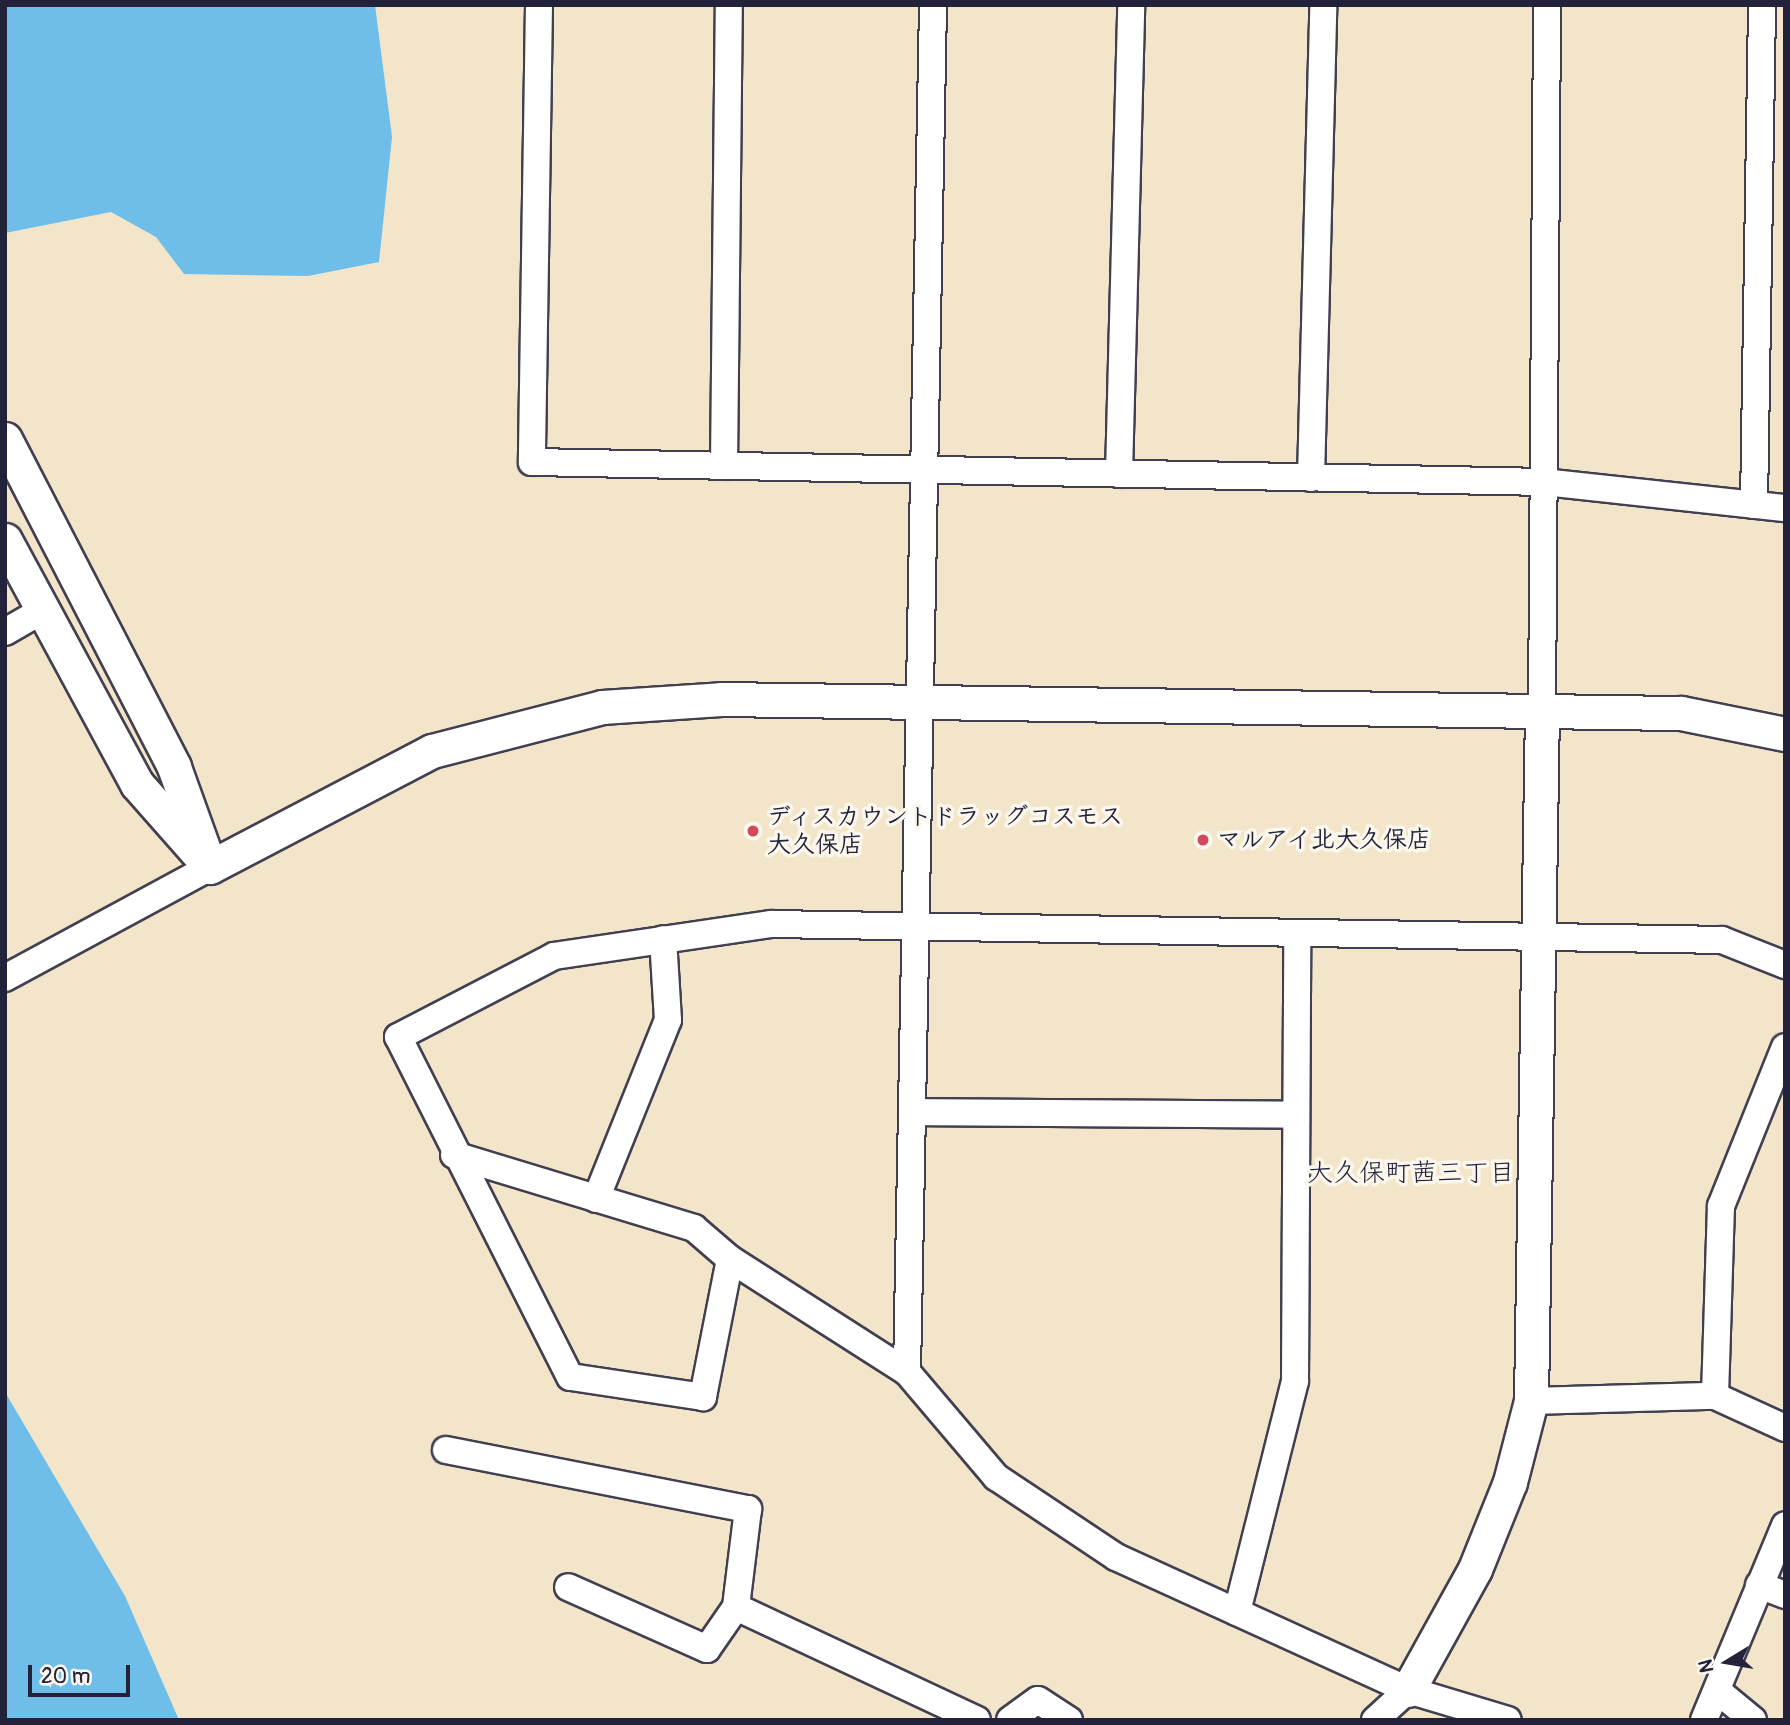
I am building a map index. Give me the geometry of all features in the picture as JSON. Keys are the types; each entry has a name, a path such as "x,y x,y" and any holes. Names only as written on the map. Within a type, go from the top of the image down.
{"street":[{"path":"539,5 532,462 1544,482 1785,508"},
{"path":"724,466 729,5"},
{"path":"906,1372 912,1112 920,925 920,702 933,5"},
{"path":"1119,474 1131,5"},
{"path":"1311,478 1323,5"},
{"path":"1375,1720 1408,1690 1475,1569 1510,1482 1531,1401 1542,711 1547,5"},
{"path":"1755,505 1762,5"},
{"path":"5,439 174,767 210,867"},
{"path":"5,540 138,784 210,867"},
{"path":"5,632 43,610"},
{"path":"5,978 432,751 602,707 721,699 1681,713 1785,734"},
{"path":"730,1259 703,1397 570,1377 454,1155 398,1037 554,956 771,924 920,925 1538,940 1722,940 1785,965"},
{"path":"1237,1612 1295,1381 1297,934"},
{"path":"596,1199 668,1020 663,939"},
{"path":"1715,1396 1721,1206 1785,1047"},
{"path":"912,1112 1296,1115"},
{"path":"454,1155 694,1228 730,1259 906,1372 996,1477 1116,1557 1408,1690 1508,1720"},
{"path":"1531,1401 1715,1396 1785,1428"},
{"path":"446,1450 748,1509 736,1607 707,1649 568,1587"},
{"path":"1704,1720 1719,1692 1759,1585 1785,1525"},
{"path":"1759,1585 1785,1595"},
{"path":"736,1607 977,1720"},
{"path":"1719,1692 1753,1720"},
{"path":"1010,1720 1038,1700 1069,1720"}],"water":[{"path":"5,5 375,5 392,137 379,262 308,276 184,274 156,237 111,212 5,233"},
{"path":"5,1392 125,1596 179,1720 5,1720"}],"place":[{"name":"ディスカウントドラッグコスモス 大久保店","path":"753,831"},
{"name":"マルアイ北大久保店","path":"1203,840"}],"district":[{"name":"大久保町茜三丁目","path":"1411,1174"}]}
